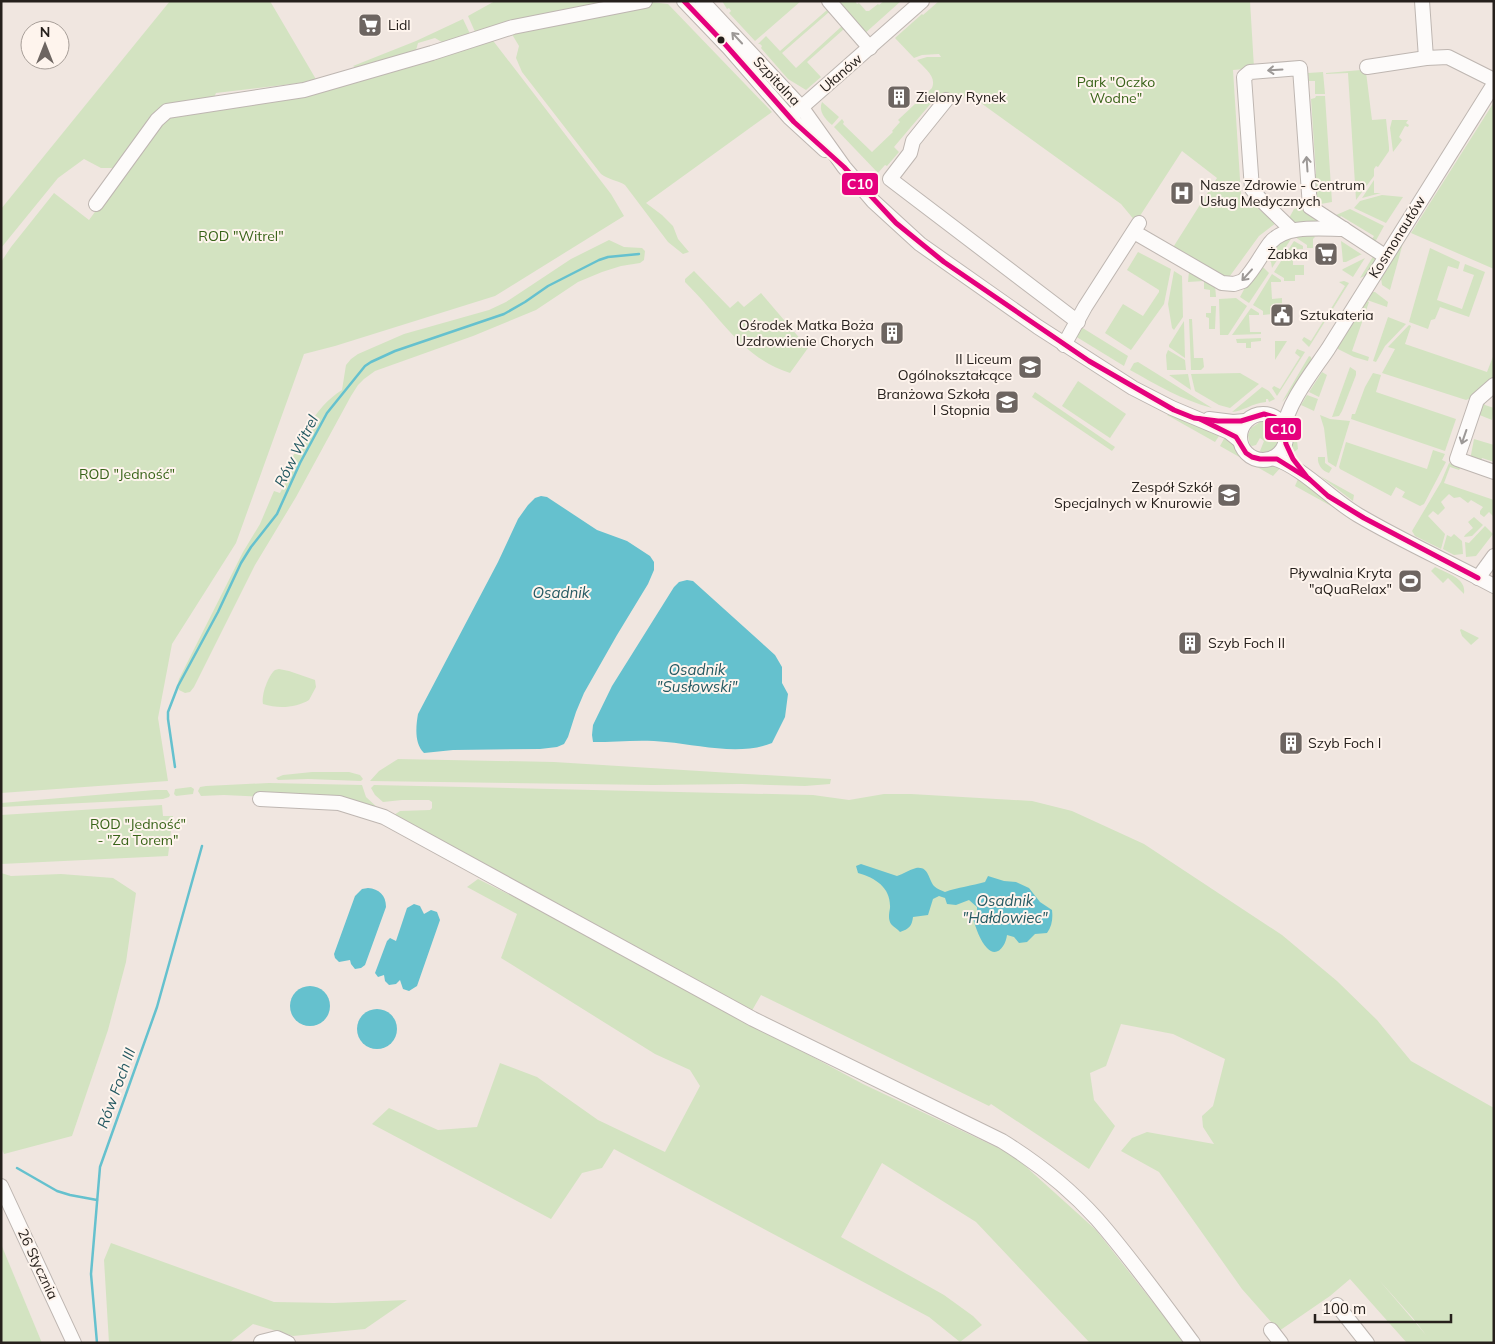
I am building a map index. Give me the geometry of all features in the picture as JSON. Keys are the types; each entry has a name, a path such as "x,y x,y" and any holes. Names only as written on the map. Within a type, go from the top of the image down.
{"street":[{"path":"96,204 166,111 304,90 432,53 513,27 645,1"},
{"name":"Szpitalna","path":"684,1 729,48 790,117 844,167 874,200 920,244 1064,345 1148,397 1233,434 1239,440"},
{"name":"Szpitalna","path":"702,1 802,108 844,167"},
{"name":"Ułanów","path":"829,1 870,48"},
{"name":"Ułanów","path":"790,117 922,1"},
{"path":"1422,1 1426,58"},
{"path":"1367,67 1426,58 1448,57 1494,82"},
{"path":"1292,230 1260,200 1252,189 1244,77 1250,72 1300,68 1310,207 1385,256"},
{"name":"Kosmonautów","path":"1284,429 1286,418 1300,390 1494,82"},
{"path":"946,100 913,141 910,153 890,179 1078,322"},
{"path":"1064,345 1085,307 1136,228 1228,284 1243,281 1274,238 1282,233 1292,230 1344,229"},
{"path":"1494,385 1477,400 1457,459 1494,472"},
{"name":"Kosmonautów","path":"1265,414 1280,408 1300,390"},
{"path":"1265,414 1276,418 1284,429 1286,436 1285,444 1280,452 1273,458 1263,460 1253,458 1243,450 1239,440 1240,432 1246,421 1254,415 1265,414"},
{"name":"Szpitalna","path":"1200,419 1233,422 1246,421"},
{"path":"1285,444 1289,453 1306,476"},
{"path":"1273,458 1306,476 1332,498 1358,516 1494,586"},
{"path":"1478,578 1494,556"},
{"path":"260,799 339,803 384,818 753,1020 1002,1141 1050,1176 1094,1216 1193,1343"},
{"name":"26 Stycznia","path":"1,1186 74,1343"},
{"path":"1337,1305 1367,1343"},
{"path":"1271,1330 1281,1343"},
{"path":"261,1342 277,1338 288,1343"}],"green space":[{"path":"170,1 270,1 317,81 216,93 213,100 163,108 115,168 101,168 84,159 58,178 1,248 1,209"},
{"path":"495,1 629,1 476,34 468,16"},
{"path":"722,1 801,1 755,41 729,13 731,11 729,8 727,9"},
{"path":"834,1 855,1 866,11 869,11 884,1 901,1 863,35"},
{"name":"Park \"Oczko Wodne\"","path":"939,1 1250,1 1254,68 1233,70 1241,195 1276,223 1259,236 1227,280 1172,249 1217,178 1182,151 1136,222 1121,204 967,93 959,103 948,94 943,99 938,95 894,147 899,152 878,173 834,127 842,119 843,124 872,152 893,132 900,122 898,120 932,88 933,80 931,76 917,60 927,57 941,57 939,54 922,55 914,58 895,38"},
{"path":"651,2 668,4 772,112 646,203 673,226 678,239 689,252 683,254 668,242 625,185 601,174 522,72 516,58 519,46 510,31"},
{"path":"823,4 829,12 782,53 796,68 842,26 844,29 807,62 821,77 806,90 788,79 761,48 762,46 758,44 766,36 780,51 827,10"},
{"path":"463,19 471,36 445,44 435,38 418,43 415,54 360,70 353,66 416,41"},
{"path":"491,38 611,194 624,216 495,296 304,354 236,543 172,644 158,718 168,781 1,793 1,262 54,193 89,220 159,126 177,112 293,96"},
{"path":"1373,69 1366,72 1372,120 1386,119 1389,151 1378,167 1376,166 1374,176 1356,200 1348,73 1326,73"},
{"path":"1323,72 1325,94 1315,94 1315,81 1309,81 1308,73"},
{"path":"1316,96 1325,96 1332,202 1315,205 1310,175 1316,174 1311,99"},
{"path":"822,102 839,117 832,125 822,112"},
{"path":"1494,102 1494,269 1411,233"},
{"path":"1392,120 1408,120 1406,123 1409,125 1408,127 1405,126 1399,137 1402,140 1393,152 1390,128"},
{"path":"1374,180 1374,193 1381,193 1362,198"},
{"path":"1382,195 1403,197 1386,223 1354,208 1360,201"},
{"path":"1302,207 1319,222 1295,227 1288,220 1294,209"},
{"path":"1350,209 1384,226 1374,244 1370,242 1374,236 1341,216 1337,221 1336,215"},
{"path":"1292,235 1313,235 1315,237 1313,239 1313,248 1307,248 1307,245"},
{"path":"1289,237 1291,239 1272,268 1271,262 1266,257 1273,247"},
{"path":"609,240 624,247 642,248 645,251 644,260 640,263 602,272 578,282 536,310 473,336 375,371 358,385 296,497 255,565 194,687 190,692 185,693 179,690 177,686 179,679 243,552 260,524 274,491 280,493 291,472 287,470 302,437 323,406 342,390 346,365 351,359 358,354 404,334 489,310 506,302 571,259"},
{"path":"1294,241 1303,246 1303,249 1293,249 1293,265 1304,265 1304,275 1295,275 1295,281 1284,281 1284,278 1274,272"},
{"path":"1341,241 1361,254 1362,254 1343,262"},
{"path":"1403,243 1390,290 1382,285 1381,278"},
{"path":"1430,248 1460,262 1458,269 1448,266 1437,300 1462,309 1474,275 1463,271 1465,264 1485,272 1469,317 1440,307 1435,319 1431,320 1428,329 1409,322"},
{"path":"1138,252 1171,269 1164,304 1131,350 1105,333 1123,304 1143,316 1159,292 1159,290 1127,270"},
{"path":"1374,255 1376,262 1367,275 1360,278"},
{"path":"1365,258 1353,277 1342,270 1343,269"},
{"path":"1261,265 1269,273 1249,303 1240,297 1248,282"},
{"path":"694,271 730,308 738,301 744,307 761,293 808,348 790,373 758,357 732,334 685,282 685,279"},
{"path":"1174,271 1182,276 1183,317 1174,330 1168,304"},
{"path":"1189,271 1215,285 1216,297 1210,297 1210,290 1204,289 1204,281 1188,282"},
{"path":"1272,274 1281,282 1271,282 1272,299 1282,298 1282,308 1273,308 1273,314 1263,315 1263,311 1253,305"},
{"path":"1339,282 1349,283 1309,347 1302,340 1304,337 1311,341 1345,286"},
{"path":"1372,292 1375,292 1388,302 1387,307 1367,300"},
{"path":"1236,298 1247,306 1228,335 1220,335 1219,299"},
{"path":"1367,301 1369,302 1352,351 1369,357 1368,361 1354,357 1337,347"},
{"path":"1211,306 1216,306 1215,329 1209,329 1209,318 1206,317 1206,313 1211,313"},
{"path":"1251,308 1259,313 1259,315 1249,315 1250,332 1261,332 1261,334 1232,335"},
{"path":"1388,317 1406,324 1385,346 1376,362 1373,361"},
{"path":"1189,319 1192,319 1194,358 1203,358 1204,367 1201,370 1191,370"},
{"path":"1184,321 1185,358 1169,347"},
{"path":"1409,325 1411,326 1405,344 1487,372 1494,354 1494,379 1466,400 1382,373 1395,349 1388,347"},
{"path":"1081,327 1128,356 1124,366 1075,336"},
{"path":"1261,338 1261,341 1251,342 1251,348 1246,348 1246,343 1237,343 1236,339"},
{"path":"1275,341 1287,341 1275,360"},
{"path":"1297,349 1305,352 1277,396 1272,388 1274,386 1280,389 1300,357 1295,353"},
{"path":"1168,350 1185,360 1186,370 1167,370 1166,355"},
{"path":"1309,356 1312,362 1299,383 1282,402"},
{"path":"1138,362 1212,408 1160,387 1130,370 1134,363"},
{"path":"1350,367 1356,371 1356,375 1342,411 1339,416 1332,417"},
{"path":"1322,372 1327,375 1319,397 1309,392"},
{"path":"1240,373 1259,384 1230,408 1219,405 1195,391 1191,374"},
{"path":"1373,373 1381,375 1376,392 1456,419 1445,451 1351,419"},
{"path":"1188,374 1191,390 1169,375"},
{"path":"1078,381 1126,414 1110,438 1062,406"},
{"path":"1262,387 1269,391 1275,399 1269,402 1266,399 1266,402 1232,412"},
{"path":"1035,392 1115,447 1112,451 1032,397"},
{"path":"1307,395 1318,399 1314,411 1301,405"},
{"path":"1483,401 1485,405 1494,408 1492,420 1477,414"},
{"path":"1171,414 1221,433 1215,442 1167,415"},
{"path":"1320,415 1330,419 1350,421 1336,467 1328,462 1324,428"},
{"path":"1292,419 1295,423 1298,449 1293,453 1290,436"},
{"path":"1260,422 1274,426 1280,436 1276,447 1271,451 1263,453 1260,451 1264,441 1260,438 1256,445 1252,446 1250,445 1248,435 1251,428"},
{"path":"1226,435 1236,443 1244,456 1253,463 1282,466 1273,476 1220,446"},
{"path":"1474,439 1494,445 1494,462 1482,458 1480,463 1470,460"},
{"path":"1346,442 1427,469 1433,450 1445,454 1442,460 1446,462 1424,504 1420,506 1402,497 1405,492 1396,487 1391,496 1340,469"},
{"path":"1318,457 1325,457 1325,463 1332,468 1329,473 1322,469 1318,462"},
{"path":"1449,463 1461,467 1459,470 1450,467 1444,483 1494,500 1494,517 1489,512 1484,517 1480,514 1483,507 1471,500 1468,503 1460,497 1454,498 1449,494 1441,502 1445,508 1438,515 1433,511 1428,516 1445,534 1441,549 1415,536 1412,531 1441,482"},
{"path":"1320,476 1354,495 1353,501"},
{"path":"1298,479 1300,479 1342,512 1295,486"},
{"path":"1474,517 1483,525 1472,536 1464,537 1473,528 1468,522"},
{"path":"1485,526 1493,534 1476,556 1466,557 1465,542 1469,543"},
{"path":"1454,534 1462,541 1463,554 1454,555 1443,549 1447,535 1451,537"},
{"path":"1435,567 1459,580 1464,588 1464,594 1448,578 1443,583 1431,571"},
{"path":"1461,629 1479,638 1471,645 1462,636"},
{"path":"279,669 315,680 316,687 309,700 287,707 263,704 264,691 268,681 272,673"},
{"path":"398,759 554,762 831,779 830,784 805,786 370,781 379,771"},
{"path":"312,772 349,772 360,775 363,779 361,781 278,780 276,778 283,775"},
{"path":"269,783 362,785 366,797 379,809 333,800 224,795 201,796 198,791 200,787 206,786"},
{"path":"374,785 813,795 849,800 884,794 911,794 1032,801 1072,811 1144,844 1282,935 1337,981 1377,1020 1411,1061 1494,1108 1494,1343 1407,1343 1350,1279 1330,1296 1279,1331 1242,1289 1159,1172 1121,1151 1132,1138 1147,1132 1214,1144 1203,1127 1202,1116 1213,1106 1225,1059 1173,1034 1121,1024 1106,1066 1090,1073 1094,1100 1115,1126 1089,1169 991,1104 989,1106 761,995 750,1014 394,815 400,811 430,810 432,802 429,800 383,802 375,795 371,788","holes":["1379,1280 1412,1317 1426,1335"]},
{"path":"191,787 194,789 193,794 176,796 174,794 175,789"},
{"path":"167,790 170,795 163,799 1,807 1,803"},
{"name":"ROD \"Jedność\" - \"Za Torem\"","path":"162,805 163,816 173,816 168,856 1,864 1,815"},
{"path":"1,873 11,876 61,874 113,878 136,893 126,962 108,1030 72,1136 4,1154 1,1147"},
{"path":"478,879 863,1084 1013,1155 1096,1230 1185,1343 1090,1343 976,1222 882,1163 841,1237 944,1295 973,1316 982,1325 960,1342 929,1317 614,1149 602,1168 582,1173 551,1219 372,1124 389,1108 438,1130 477,1127 500,1063 537,1077 598,1120 665,1152 700,1086 690,1070 655,1054 501,958 517,914 467,887"},
{"path":"111,1243 274,1302 334,1303 407,1300 365,1329 293,1336 253,1324 229,1343 109,1343 104,1260"},
{"path":"1,1244 42,1343 1,1343"}],"water":[{"name":"Osadnik","path":"547,497 597,530 627,541 650,556 654,562 654,570 648,584 584,693 564,744 557,747 540,749 453,750 424,753 417,739 418,714 498,562 518,519 535,498"},
{"name":"Osadnik \"Susłowski\"","path":"693,581 775,655 782,667 782,683 788,694 785,717 772,743 746,749 733,749 657,741 593,742 593,725 612,686 674,587 679,582"},
{"name":"Osadnik \"Hałdowiec\"","path":"861,864 897,876 916,868 923,869 934,886 945,892 985,882 988,876 1004,881 1016,882 1029,888 1040,902 1052,910 1051,925 1047,933 1035,934 1027,942 1019,943 1014,937 1007,935 1003,946 994,952 980,938 973,919 977,913 977,907 969,900 956,905 947,904 945,898 939,896 933,899 928,915 913,917 910,927 900,932 890,922 890,901 885,889 871,878 858,873 856,866"},
{"path":"368,888 381,893 385,899 386,907 365,965 355,969 350,960 339,962 334,954 355,896 362,889"},
{"path":"414,904 420,906 424,914 431,910 437,912 440,920 417,986 409,991 403,989 400,980 396,984 389,985 385,981 384,975 378,977 375,973 387,941 390,938 396,941 407,908"},
{"path":"314,986 321,989 327,995 330,1006 329,1014 321,1023 314,1026 306,1026 299,1023 291,1014 290,1002 293,995 302,987"},
{"path":"381,1009 388,1012 394,1018 397,1029 396,1037 388,1046 381,1049 373,1049 366,1046 358,1037 357,1025 360,1018 369,1010"}],"waterway":[{"name":"Rów Witrel","path":"175,767 168,712 178,686 218,612 241,563 277,514 300,463 327,413 365,366 395,351 504,314 548,286 599,260 608,257 639,254"},
{"name":"Rów Foch III","path":"97,1343 91,1274 100,1167 157,1007 202,846"},
{"path":"17,1168 57,1191 97,1200"}],"transit line":[{"name":"C10","path":"684,1 794,122 844,167 896,223 944,262 1089,361 1174,410 1194,418 1218,421 1241,421 1264,414 1274,417 1279,420 1283,427 1286,444 1293,459 1307,477 1328,496 1364,518 1478,578"},
{"name":"C10","path":"1200,419 1236,437 1246,453 1252,457 1277,459 1309,479"}],"place":[{"name":"Lidl","path":"370,25"},
{"name":"Zielony Rynek","path":"899,97"},
{"name":"Nasze Zdrowie - Centrum Usług Medycznych","path":"1182,193"},
{"name":"Żabka","path":"1326,254"},
{"name":"Sztukateria","path":"1282,315"},
{"name":"Ośrodek Matka Boża Uzdrowienie Chorych","path":"892,333"},
{"name":"II Liceum Ogólnokształcące","path":"1030,367"},
{"name":"Branżowa Szkoła I Stopnia","path":"1007,402"},
{"name":"Zespół Szkół Specjalnych w Knurowie","path":"1229,495"},
{"name":"Pływalnia Kryta \"aQuaRelax\"","path":"1410,581"},
{"name":"Szyb Foch II","path":"1190,643"},
{"name":"Szyb Foch I","path":"1291,743"}],"park label":[{"name":"ROD \"Witrel\"","path":"241,236"},
{"name":"ROD \"Jedność\"","path":"127,474"}]}
